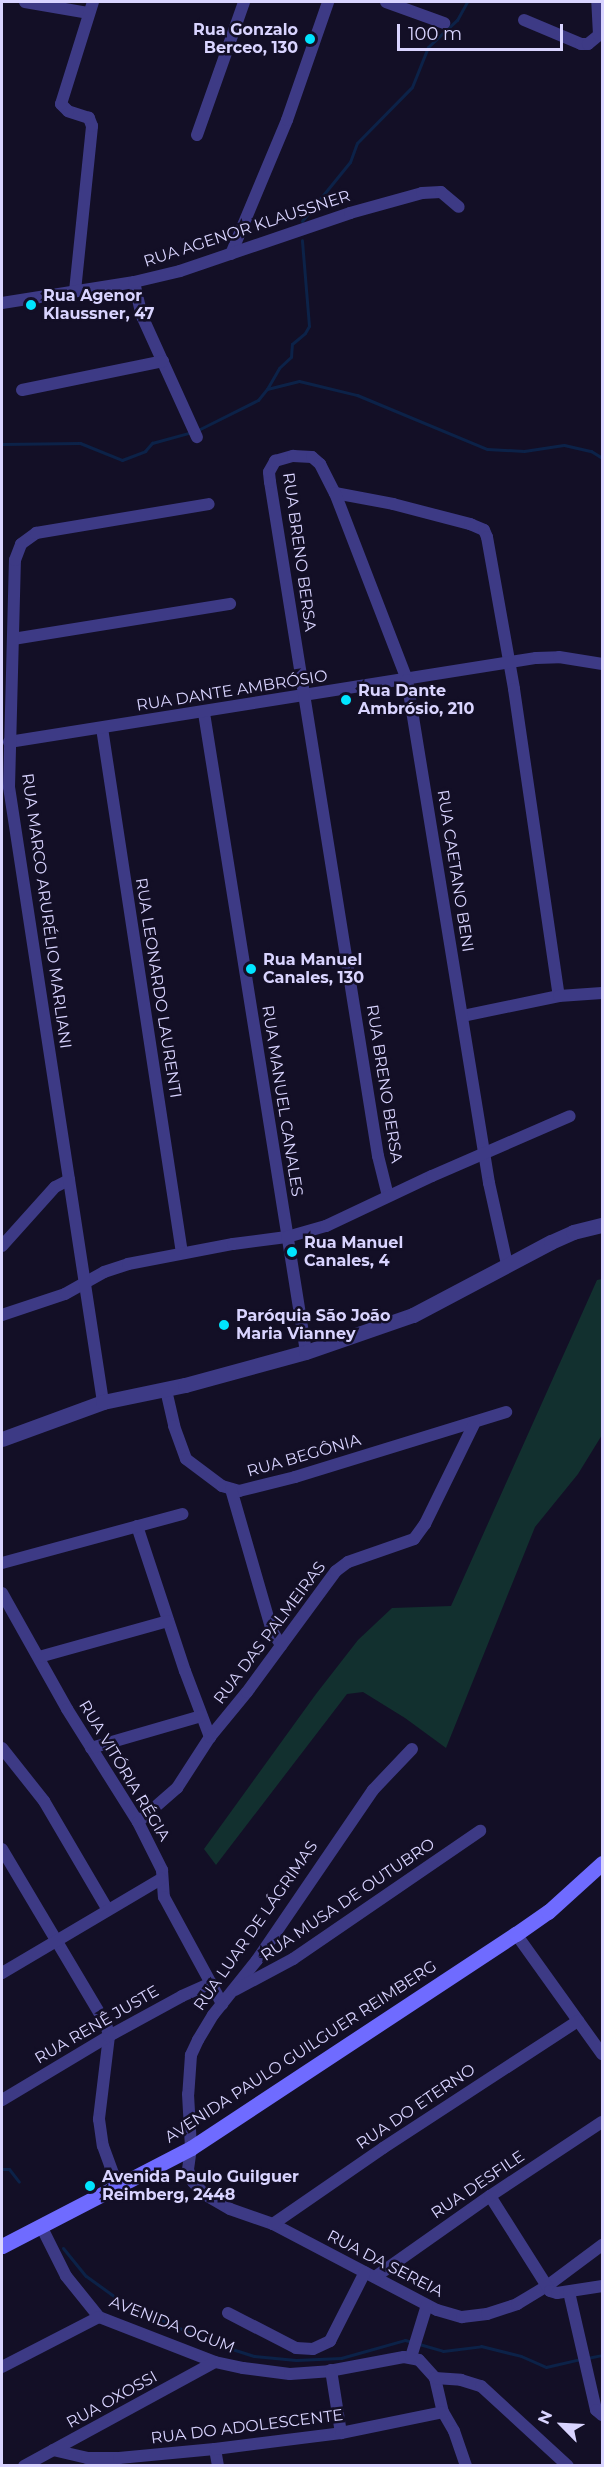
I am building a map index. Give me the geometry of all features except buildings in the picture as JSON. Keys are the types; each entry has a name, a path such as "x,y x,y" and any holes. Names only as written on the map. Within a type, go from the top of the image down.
{"main road":[{"name":"AVENIDA PAULO GUILGUER REIMBERG","path":"2,2246 191,2148 548,1912 603,1863"}],"street":[{"path":"25,2 92,7 61,104 68,111 89,118 92,126 75,291"},
{"path":"197,135 244,2"},
{"path":"231,254 283,131 328,2"},
{"path":"386,2 444,23"},
{"path":"524,20 581,44 588,44 599,35 597,2"},
{"name":"RUA AGENOR KLAUSSNER","path":"2,303 134,282 231,254 350,213 422,193 441,192 459,207"},
{"path":"134,282 142,316 195,432"},
{"path":"22,390 163,361"},
{"name":"RUA BRENO BERSA","path":"334,494 320,465 312,457 284,458 272,465 270,482 378,1156 388,1196"},
{"path":"334,494 393,504 484,530 509,662 559,996"},
{"name":"RUA CAETANO BENI","path":"334,494 407,680 489,1183 507,1264"},
{"name":"RUA MARCO ARURÉLIO MARLIANI","path":"103,1402 8,773 9,742 6,714 13,639 15,560 21,544 36,533 209,504"},
{"path":"13,639 230,603"},
{"name":"RUA DANTE AMBRÓSIO","path":"9,742 204,713 509,662 559,657 603,664"},
{"name":"RUA MANUEL CANALES","path":"204,713 306,1352"},
{"name":"RUA LEONARDO LAURENTI","path":"102,728 182,1253"},
{"path":"462,1016 559,996 603,993"},
{"path":"2,1315 64,1294 128,1264 182,1253 287,1237 326,1226 485,1152 570,1116"},
{"path":"2,1246 55,1187 69,1180"},
{"path":"2,1439 103,1402 166,1390 306,1352 413,1315 507,1264 573,1232 603,1225"},
{"name":"RUA BEGÔNIA","path":"166,1390 174,1426 186,1458 202,1472 231,1489 247,1491 474,1424 506,1412"},
{"name":"RUA DAS PALMEIRAS","path":"138,1822 177,1788 210,1737 336,1571 348,1562 414,1539 425,1524 474,1424"},
{"path":"231,1489 272,1631 281,1645"},
{"path":"2,1563 182,1514"},
{"path":"137,1526 210,1737"},
{"name":"RUA VITÓRIA RÉGIA","path":"2,1593 91,1748 138,1822 159,1862 164,1897 222,2004"},
{"path":"39,1657 168,1621"},
{"path":"91,1748 201,1716"},
{"path":"2,1748 44,1801 108,1910"},
{"name":"RUA LUAR DE LÁGRIMAS","path":"191,2148 188,2094 191,2055 205,2026 257,1960 373,1790 412,1749"},
{"name":"RUA MUSA DE OUTUBRO","path":"232,1991 293,1959 480,1831"},
{"path":"2,1850 92,1995 106,2024 109,2036 99,2119 103,2146 118,2187"},
{"path":"2,1973 161,1879"},
{"path":"516,1934 603,2054"},
{"name":"RUA RENÊ JUSTE","path":"2,2100 109,2036 182,1996 211,1983"},
{"name":"RUA DO ETERNO","path":"273,2224 383,2148 578,2021"},
{"name":"RUA DESFILE","path":"370,2275 603,2122"},
{"name":"RUA DA SEREIA","path":"191,2148 188,2170 193,2182 204,2194 230,2209 273,2224 449,2315 473,2316 517,2304 547,2286 603,2245"},
{"path":"490,2196 553,2292 569,2292 603,2286"},
{"name":"AVENIDA OGUM","path":"41,2226 66,2277 99,2317 215,2362 291,2374 411,2357"},
{"path":"228,2313 296,2348 313,2349 330,2341 370,2275"},
{"path":"569,2292 596,2410 603,2415"},
{"path":"427,2305 411,2357 426,2366 435,2378 443,2412 454,2431 466,2466"},
{"path":"2,2367 99,2317"},
{"name":"RUA OXOSSI","path":"24,2466 215,2362"},
{"path":"332,2370 341,2433"},
{"path":"435,2378 461,2380 481,2386 568,2466"},
{"name":"RUA DO ADOLESCENTE","path":"53,2451 87,2458 118,2458 215,2449 341,2433 443,2412"},
{"path":"215,2449 218,2466"}],"green space":[{"path":"602,1279 602,1435 578,1474 535,1527 446,1748 405,1718 363,1692 347,1694 216,1865 204,1849 358,1640 392,1608 451,1606 597,1280"}],"waterway":[{"path":"302,221 350,162 357,143 412,87 428,47 457,20 467,2"},
{"path":"267,389 279,368 291,357 292,344 305,333 309,326 302,240"},
{"path":"198,430 258,400 267,389 299,381 357,395 487,449 524,451 564,445 591,451 602,458"},
{"path":"2,444 80,443 122,460 145,451 152,443 192,432"},
{"path":"2,2169 9,2169 19,2182"},
{"path":"63,2248 86,2276 122,2302 210,2342 254,2356 296,2360 341,2358 405,2340 412,2342"},
{"path":"419,2344 443,2351 481,2346 521,2356 546,2367 580,2359"},
{"path":"587,2358 602,2355"}],"place":[{"name":"Rua Gonzalo Berceo, 130","path":"310,39"},
{"name":"Rua Agenor Klaussner, 47","path":"31,305"},
{"name":"Rua Dante Ambrósio, 210","path":"346,700"},
{"name":"Rua Manuel Canales, 130","path":"251,969"},
{"name":"Rua Manuel Canales, 4","path":"292,1252"},
{"name":"Paróquia São João Maria Vianney","path":"224,1325"},
{"name":"Avenida Paulo Guilguer Reimberg, 2448","path":"90,2186"}]}
